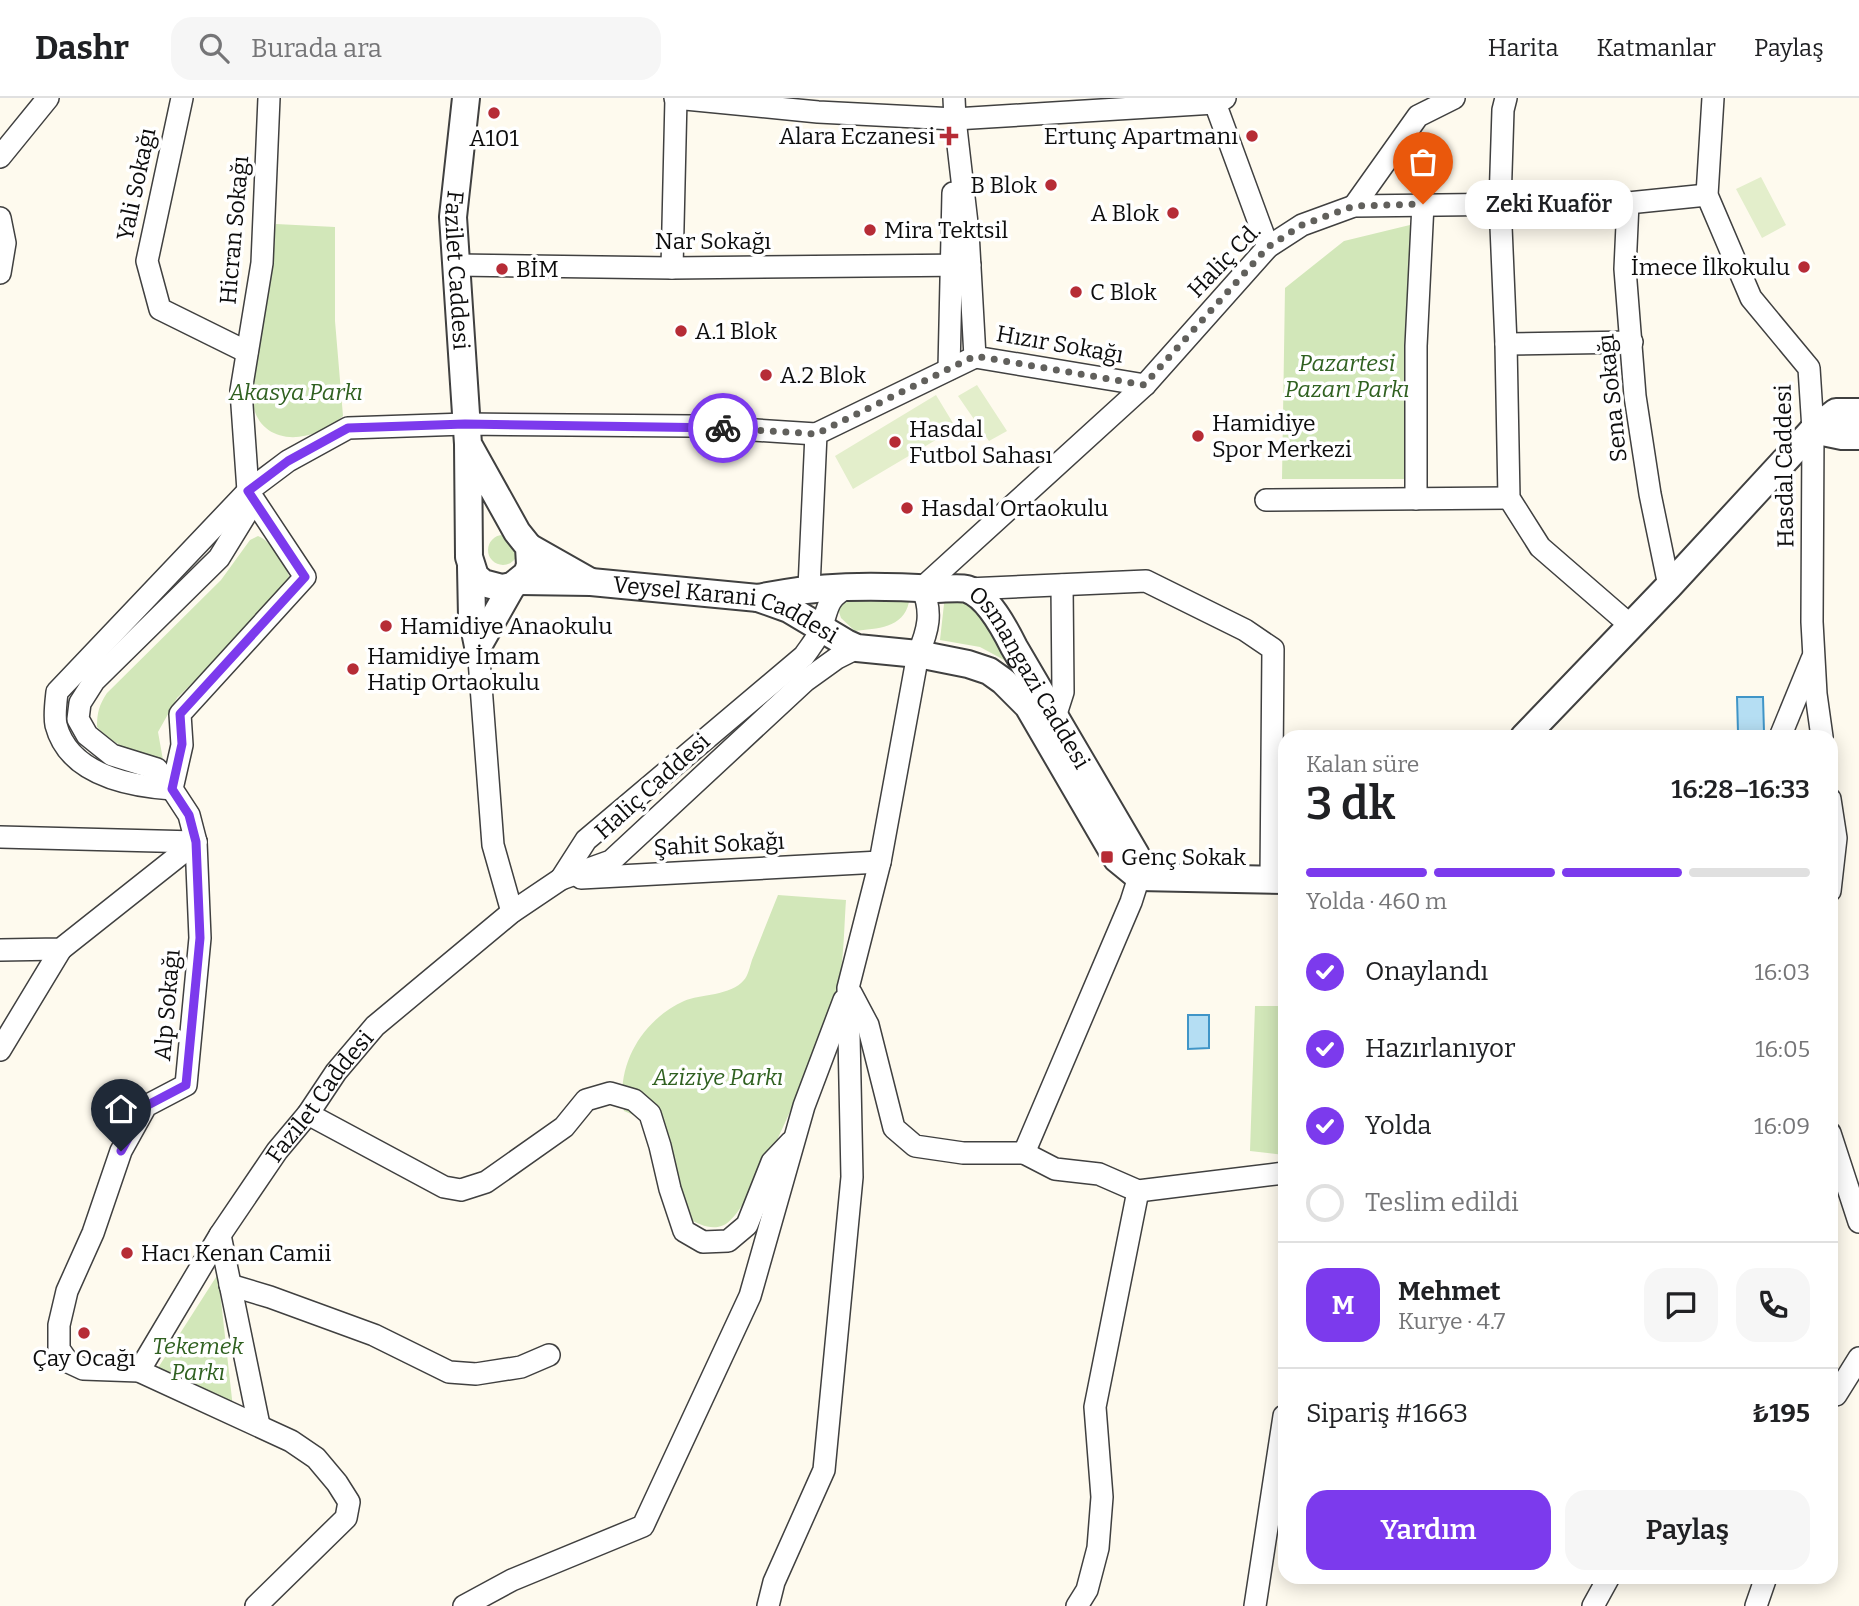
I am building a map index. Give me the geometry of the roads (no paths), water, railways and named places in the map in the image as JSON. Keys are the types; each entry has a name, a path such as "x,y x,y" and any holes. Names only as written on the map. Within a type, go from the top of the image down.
{"street":[{"path":"0,157 48,98"},
{"name":"Yali Sokağı","path":"182,98 147,261 160,309 247,352"},
{"name":"Hicran Sokağı","path":"248,491 241,391 262,263 268,98"},
{"name":"Fazilet Caddesi","path":"466,98 453,217 467,434 472,617 478,646"},
{"path":"672,268 675,98 818,112 1220,100 1268,247"},
{"path":"1354,206 1418,116 1454,98"},
{"path":"1506,98 1503,110 1500,203 1506,344 1508,498 1539,547 1630,625"},
{"name":"Hasdal Caddesi","path":"1713,98 1707,195 1751,298 1809,368 1813,430 1814,654 1821,730"},
{"name":"Hızır Sokağı","path":"954,109 968,232 961,265 975,356 1144,385"},
{"name":"Haliç Cd.","path":"922,588 1144,385 1268,247 1302,225 1354,206 1628,202 1707,195"},
{"name":"Sena Sokağı","path":"1628,202 1625,268 1635,396 1650,494 1669,586"},
{"path":"1416,499 1416,346 1423,204"},
{"path":"0,218 5,243 0,273"},
{"name":"Nar Sokağı","path":"456,265 672,268 961,265"},
{"path":"949,369 961,265"},
{"path":"1506,344 1632,342"},
{"path":"172,789 182,744 180,714 305,577 248,491 288,461 348,428 467,434 692,426 816,434 975,356"},
{"path":"1531,730 1813,430 1836,412 1859,412"},
{"path":"1813,430 1842,436 1859,436"},
{"path":"467,434 523,539 530,565 478,646 494,845 512,912"},
{"path":"809,588 816,434"},
{"name":"Alp Sokağı","path":"248,491 246,514 219,558 94,681 80,703 78,719 87,735 112,755 157,769 189,815 196,842 200,938 186,1085 146,1106 121,1151 93,1233 66,1292 59,1325 59,1349 68,1362 82,1369 139,1371 259,1425 291,1441 316,1458 337,1483 349,1502 346,1518 256,1606"},
{"path":"1266,500 1508,498"},
{"path":"516,584 502,588 483,583 470,562 475,539 490,528 509,528 591,582"},
{"path":"858,648 918,654 968,664 989,671 1003,681 1028,706 1117,859 1139,877 1278,880 1273,649 1245,630 1146,581 968,589"},
{"name":"Veysel Karani Caddesi","path":"516,584 591,582 758,598 789,610 858,648"},
{"path":"1055,717 1063,692 1062,585"},
{"name":"Osmangazi Caddesi","path":"758,598 809,588 849,586 968,589 995,612 1136,855 1139,877"},
{"name":"Haliç Caddesi","path":"561,879 586,841 804,656 821,629 827,605 835,594 849,586"},
{"path":"464,1606 512,1580 643,1526 750,1296 804,1106 848,988 880,862 918,654 929,620 928,601 922,588"},
{"name":"Haliç Caddesi","path":"561,879 611,861 805,681 837,658 858,648"},
{"path":"1783,730 1814,654"},
{"path":"0,837 196,842"},
{"path":"0,1050 61,949 196,842"},
{"name":"Şahit Sokağı","path":"561,879 880,862"},
{"path":"1024,1153 1131,902 1139,877"},
{"name":"Fazilet Caddesi","path":"139,1371 220,1235 277,1151 308,1114 336,1072 375,1026 512,912 561,879"},
{"path":"0,950 61,949"},
{"path":"848,988 868,1025 894,1128 915,1146 963,1153 1024,1153 1055,1169 1098,1174 1138,1191 1278,1174"},
{"path":"768,1606 774,1582 824,1470 852,1177 848,988"},
{"path":"308,1114 444,1187 461,1190 486,1182 564,1127 586,1100 610,1093 634,1100 650,1114 680,1223 684,1231 703,1242 728,1241 747,1225 772,1163 795,1138"},
{"path":"1838,1158 1859,1222"},
{"path":"1077,1606 1087,1590 1098,1548 1102,1497 1095,1407 1138,1191"},
{"path":"220,1235 259,1425"},
{"path":"230,1285 374,1335 449,1372 476,1374 521,1367 549,1355"},
{"path":"1838,1388 1859,1359"},
{"path":"1255,1606 1278,1455"},
{"path":"1593,1606 1605,1584"},
{"path":"1755,1606 1763,1584"}],"water":[{"path":"1737,697 1763,697 1764,730 1738,730"},
{"path":"1188,1015 1209,1015 1209,1048 1188,1049"}],"place":[{"name":"A101","path":"494,113"},
{"name":"Alara Eczanesi","path":"949,136"},
{"name":"Ertunç Apartmanı","path":"1252,136"},
{"name":"B Blok","path":"1051,185"},
{"name":"Zeki Kuaför","path":"1423,204"},
{"name":"A Blok","path":"1173,213"},
{"name":"Mira Tektsil","path":"870,230"},
{"name":"İmece İlkokulu","path":"1804,267"},
{"name":"BİM","path":"502,269"},
{"name":"C Blok","path":"1076,292"},
{"name":"A.1 Blok","path":"681,331"},
{"name":"A.2 Blok","path":"766,375"},
{"name":"Hamidiye Spor Merkezi","path":"1198,436"},
{"name":"Hasdal Futbol Sahası","path":"895,442"},
{"name":"Hasdal Ortaokulu","path":"907,508"},
{"name":"Hamidiye Anaokulu","path":"386,626"},
{"name":"Hamidiye İmam Hatip Ortaokulu","path":"353,669"},
{"name":"Genç Sokak","path":"1107,857"},
{"name":"Hacı Kenan Camii","path":"127,1253"},
{"name":"Çay Ocağı","path":"84,1333"}],"park label":[{"name":"Pazartesi Pazarı Parkı","path":"1347,376"},
{"name":"Akasya Parkı","path":"296,392"},
{"name":"Aziziye Parkı","path":"718,1077"},
{"name":"Tekemek Parkı","path":"198,1359"}]}
